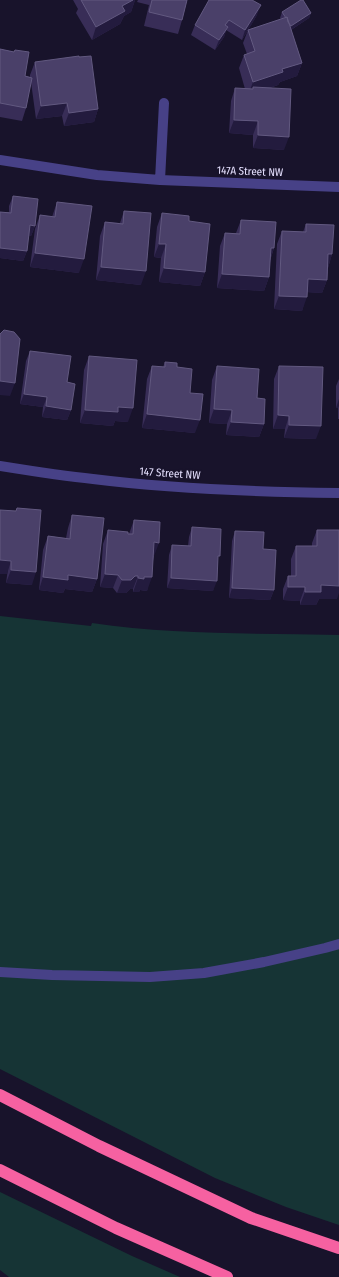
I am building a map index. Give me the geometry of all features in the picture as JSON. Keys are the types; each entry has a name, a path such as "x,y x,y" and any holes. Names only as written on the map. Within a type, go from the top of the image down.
{"highway":[{"path":"0,1095 99,1146 251,1218 339,1248"},
{"path":"0,1170 116,1228 227,1277"}],"street":[{"path":"160,180 164,103"},
{"name":"147A Street NW","path":"0,160 97,175 160,180 339,187"},
{"name":"147 Street NW","path":"0,466 94,480 239,490 339,493"},
{"path":"0,972 52,975 157,976 204,972 264,962 339,944"}],"green space":[{"path":"0,616 91,626 92,623 184,632 339,635 339,1225 286,1207 215,1178 0,1069"},
{"path":"0,1192 132,1256 180,1277 9,1277 0,1270"}],"building":[{"path":"81,0 133,0 122,6 125,11 96,27"},
{"path":"152,0 187,0 182,20 149,12"},
{"path":"209,0 252,0 261,5 245,30 229,20 225,25 228,27 219,40 195,25"},
{"path":"303,0 311,13 291,26 287,17 286,18 282,12"},
{"path":"287,17 302,63 282,69 283,72 253,82 244,55 255,51 248,30"},
{"path":"0,49 14,52 15,50 29,52 25,76 32,78 26,108 0,103"},
{"path":"79,56 91,56 98,109 69,113 67,103 41,106 35,62"},
{"path":"253,87 291,89 289,137 258,135 258,121 234,120 235,88 253,89"},
{"path":"13,196 38,199 35,226 30,225 27,251 0,248 0,212 11,213"},
{"path":"57,202 92,206 84,259 35,253 40,215 55,217"},
{"path":"124,211 151,213 146,271 101,267 105,222 123,224"},
{"path":"162,213 189,216 189,221 210,224 205,272 164,268 166,244 159,244"},
{"path":"241,220 276,222 274,248 271,248 269,277 222,274 225,233 240,234"},
{"path":"306,224 334,225 332,254 328,254 327,280 308,279 307,297 279,296 282,231 306,232"},
{"path":"4,330 14,332 20,339 15,383 0,381 0,334"},
{"path":"30,351 71,356 67,382 75,384 71,410 46,406 47,397 24,394"},
{"path":"89,356 137,360 133,408 118,407 118,412 85,410"},
{"path":"165,362 177,363 177,367 192,369 190,393 203,394 200,420 147,414 152,366 165,367"},
{"path":"217,366 259,369 257,398 265,399 264,424 231,422 232,410 214,409"},
{"path":"279,366 323,367 321,426 289,425 289,416 278,415"},
{"path":"17,508 41,510 36,572 11,570 11,561 0,560 0,510 16,511"},
{"path":"72,515 104,518 97,579 68,575 68,580 43,577 48,536 70,539"},
{"path":"134,520 160,522 159,543 154,542 152,577 144,577 144,579 135,576 131,580 122,580 118,575 105,574 108,530 133,534"},
{"path":"192,527 221,529 217,581 171,578 172,545 191,546"},
{"path":"317,530 339,530 339,586 321,585 321,592 305,592 305,587 288,587 288,576 296,576 296,546 317,546"},
{"path":"235,531 264,532 263,549 276,550 274,590 232,588"}]}
